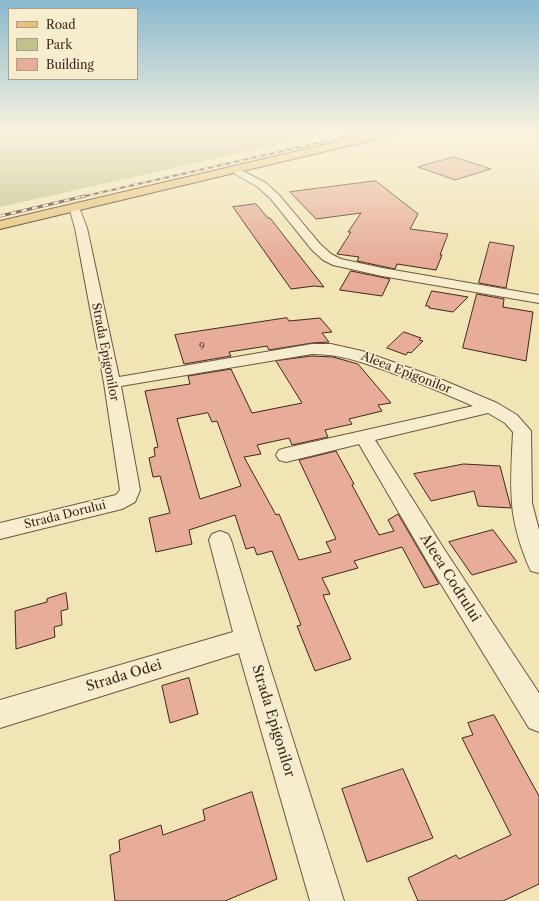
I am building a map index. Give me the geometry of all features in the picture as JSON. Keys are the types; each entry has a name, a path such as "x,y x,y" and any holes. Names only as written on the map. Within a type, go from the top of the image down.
{"main road":[{"path":"0,225 217,174"}],"street":[{"path":"242,174 262,185 275,197 316,247 327,258 337,262 382,272 539,299"},
{"name":"Strada Epigonilor","path":"74,207 81,228 112,383 130,485 128,497"},
{"name":"Aleea Epigonilor","path":"112,383 312,349 322,349 356,354 432,382 491,407 511,419 522,432 522,503 526,523 539,564"},
{"path":"286,455 491,407"},
{"name":"Aleea Codrului","path":"364,437 438,559 539,718"},
{"name":"Strada Dorului","path":"0,531 122,501 128,497"},
{"name":"Strada Epigonilor","path":"220,540 248,639 327,901"},
{"name":"Strada Odei","path":"0,714 248,639"}],"green space":[{"path":"0,174 146,174 0,207"}],"building":[{"path":"438,174 474,174 455,180"},
{"path":"376,181 418,214 410,229 448,234 436,270 397,264 395,269 357,261 359,257 337,254 351,232 348,232 361,213 316,219 290,192"},
{"path":"256,204 268,218 270,218 324,287 314,286 291,289 233,207"},
{"path":"490,242 514,246 506,288 479,283"},
{"path":"351,271 390,279 382,296 340,290"},
{"path":"432,291 468,297 453,312 429,308 429,306 426,306"},
{"path":"477,294 504,299 503,307 533,312 526,361 463,348"},
{"path":"287,318 289,321 320,318 332,332 322,333 329,342 312,343 269,350 267,346 229,352 231,356 184,364 175,335"},
{"path":"404,332 421,338 419,340 423,341 411,353 408,352 406,355 387,348"},
{"path":"312,356 333,357 358,364 391,403 378,405 382,411 349,419 352,424 325,430 328,437 292,445 289,438 257,445 261,454 244,457 276,515 279,514 299,560 331,552 326,542 336,539 299,460 336,451 354,484 352,485 379,535 394,531 388,520 398,514 439,584 424,588 402,547 354,561 358,568 322,578 330,594 323,595 351,659 315,671 297,626 301,625 272,551 257,555 254,547 246,549 235,515 189,530 192,544 156,552 149,518 170,513 160,476 153,477 149,458 155,456 154,448 158,447 145,391 190,384 188,376 231,369 252,413 302,403 276,361","holes":["208,413 212,422 217,421 241,486 200,499 177,419"]},
{"path":"464,464 500,466 511,508 478,506 474,491 431,501 414,474"},
{"path":"493,530 517,562 472,575 449,542"},
{"path":"66,593 68,609 61,611 62,625 54,627 55,637 16,649 15,611 47,602 47,599"},
{"path":"189,678 198,714 170,723 162,686"},
{"path":"494,715 539,796 539,884 503,901 418,901 408,878 456,855 459,859 511,835 462,738 473,735 468,723"},
{"path":"403,769 433,838 367,862 342,789"},
{"path":"252,792 277,879 225,901 115,901 110,855 120,851 119,840 161,825 163,835 205,820 203,810"}],"railway":[{"path":"81,197 182,174"},
{"path":"0,216 85,196"}]}
